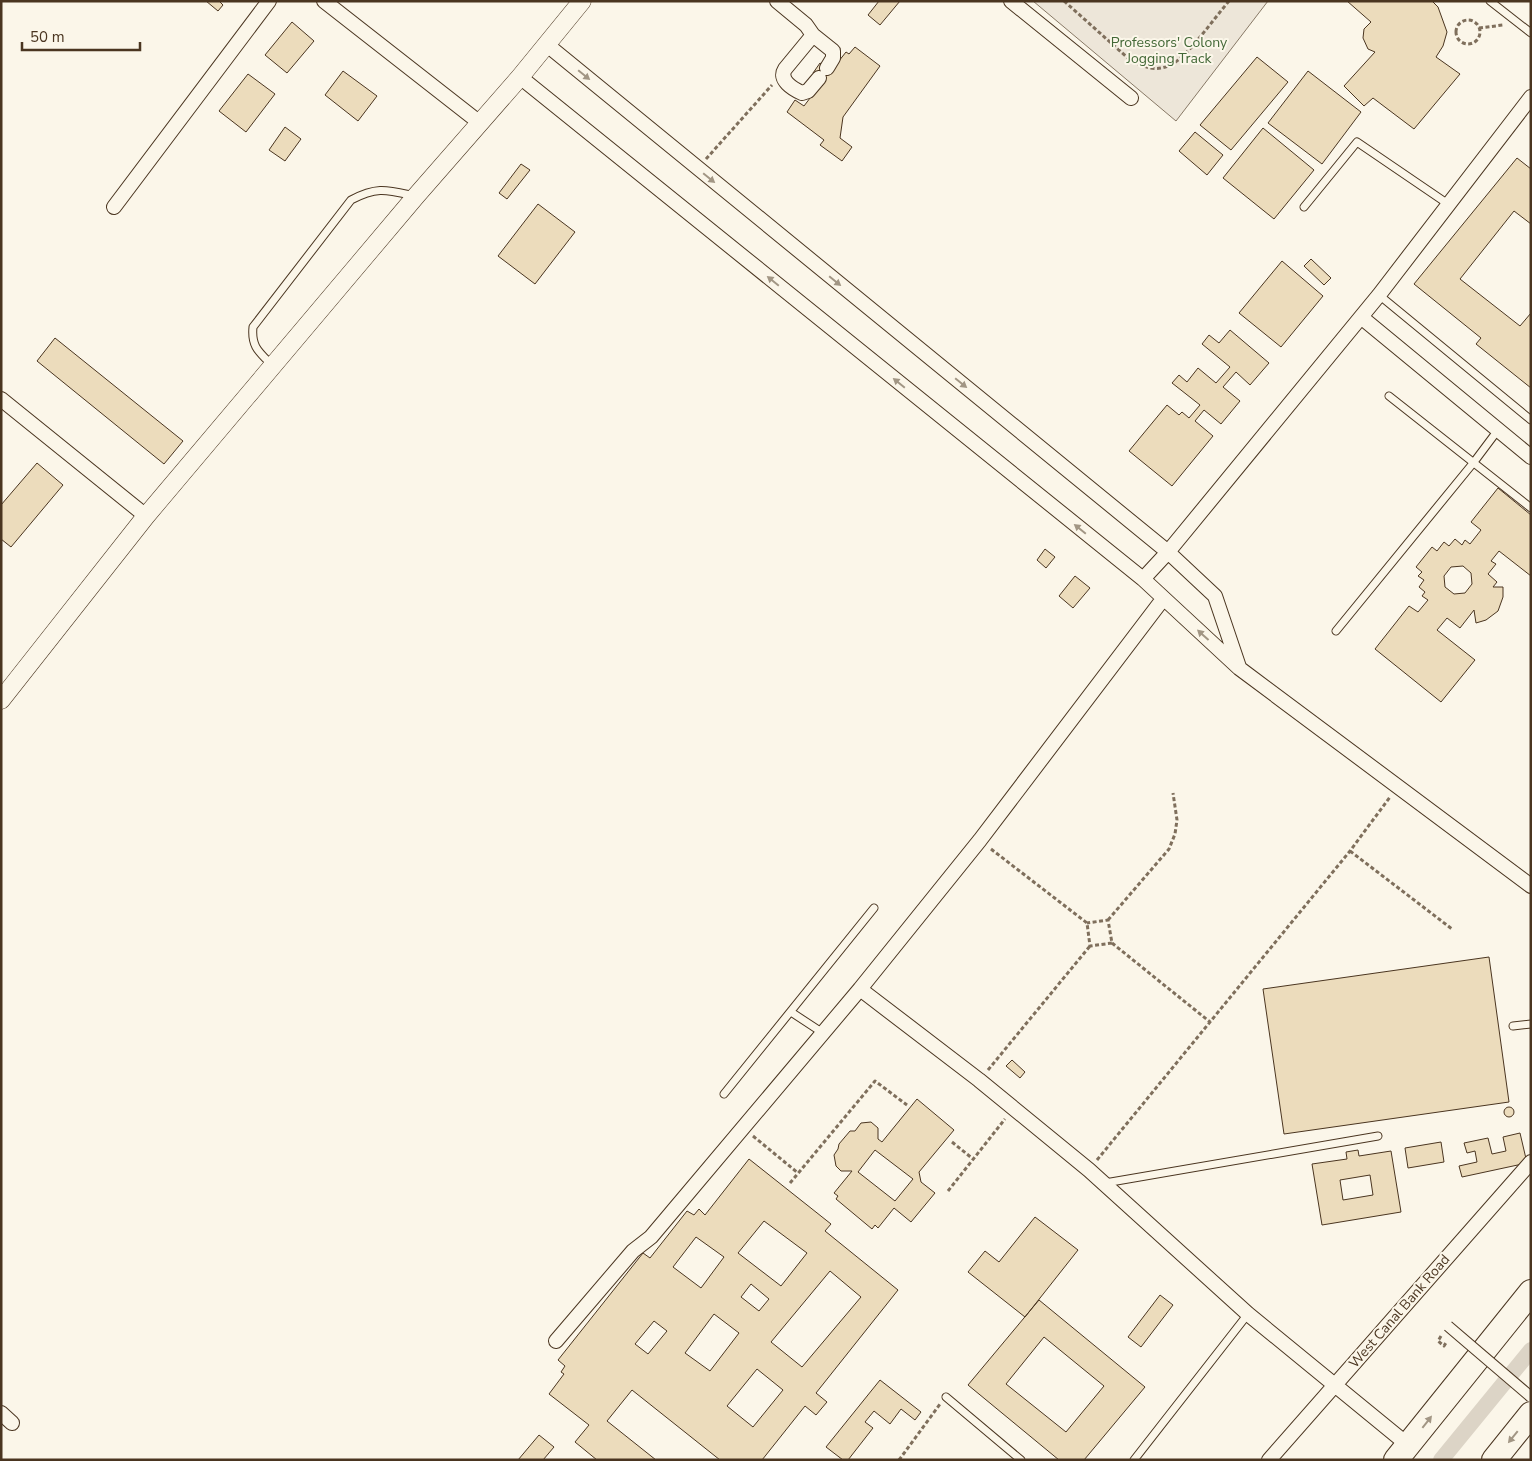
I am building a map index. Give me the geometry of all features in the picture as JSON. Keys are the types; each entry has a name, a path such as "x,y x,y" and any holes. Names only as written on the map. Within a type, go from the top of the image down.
{"highway":[{"path":"1402,1452 1531,1292"},
{"path":"1494,1460 1531,1414"}],"street":[{"path":"114,207 269,1"},
{"path":"324,1 480,123"},
{"path":"1,700 146,516 416,196 520,77 582,1"},
{"path":"777,1 806,25 813,36 833,51 833,58 823,73 808,91 802,92 784,80 782,74 784,69 813,36"},
{"path":"1011,1 1131,98"},
{"path":"546,44 1168,552 1216,596 1239,668"},
{"path":"520,77 1142,579 1239,668 1531,886"},
{"path":"1142,579 1168,552 1361,318 1531,97"},
{"path":"1361,318 1531,457"},
{"path":"1,399 146,516"},
{"path":"556,1341 633,1251 651,1238 860,989 980,840 1163,599"},
{"path":"860,989 979,1080 1089,1170 1248,1314 1335,1384 1402,1452"},
{"name":"West Canal Bank Road","path":"1269,1460 1531,1162"},
{"path":"1448,1326 1531,1397"},
{"path":"1,1413 12,1423"}],"lane":[{"path":"1490,1 1531,33"},
{"path":"1304,207 1357,142 1448,204"},
{"path":"273,366 256,349 252,338 253,326 351,200 366,191 383,189 416,196"},
{"path":"1379,294 1531,420"},
{"path":"1389,396 1531,508"},
{"path":"1336,631 1498,430"},
{"path":"724,1094 874,908"},
{"path":"791,1012 823,1033"},
{"path":"1513,1026 1531,1024"},
{"path":"1104,1183 1378,1136"},
{"path":"1134,1460 1248,1314"},
{"path":"946,1397 1021,1460"}],"path":[{"path":"1064,1 1129,59 1138,65 1154,69 1165,68 1176,63 1229,1"},
{"path":"1472,21 1479,28 1478,39 1469,44 1459,40 1457,36 1456,30 1462,22 1472,21"},
{"path":"1479,28 1517,22"},
{"path":"698,168 773,84 782,77"},
{"path":"1089,1170 1350,851 1397,787"},
{"path":"1086,923 1108,920 1169,849 1175,834 1177,820 1173,793"},
{"path":"980,840 1086,923 1090,946"},
{"path":"1350,851 1452,929"},
{"path":"1108,920 1112,943 1210,1022"},
{"path":"979,1080 1090,946 1112,943"},
{"path":"790,1183 875,1081 907,1105"},
{"path":"948,1191 1014,1108"},
{"path":"743,1128 798,1173"},
{"path":"952,1142 973,1159"},
{"path":"899,1460 946,1397"}],"green space":[{"name":"Professors' Colony Jogging Track","path":"1033,1 1268,1 1176,121"}],"building":[{"path":"206,1 219,1 223,5 218,11"},
{"path":"879,1 900,1 880,25 868,15"},
{"path":"1347,1 1432,1 1438,7 1447,32 1443,46 1436,57 1460,74 1414,129 1373,98 1364,106 1344,86 1375,52 1368,49 1363,38 1364,29 1371,22"},
{"path":"292,22 314,41 287,73 265,55"},
{"path":"855,47 880,66 843,117 840,138 852,147 842,161 820,145 824,140 787,112 795,100 804,106 823,81 813,73 820,63 831,71 846,52 849,54"},
{"path":"1257,57 1288,82 1231,150 1200,125"},
{"path":"343,71 377,96 358,121 325,95"},
{"path":"1308,71 1361,112 1322,164 1268,123"},
{"path":"248,74 275,94 246,132 219,111"},
{"path":"285,127 301,139 285,161 269,150"},
{"path":"1263,128 1314,170 1274,219 1223,178"},
{"path":"1195,132 1223,155 1207,175 1179,151"},
{"path":"1517,158 1531,169 1531,224 1514,211 1460,279 1520,326 1531,313 1531,388 1476,344 1481,338 1414,284"},
{"path":"521,164 530,170 507,199 499,193"},
{"path":"538,204 575,232 535,284 498,256"},
{"path":"1311,259 1331,278 1324,285 1304,266"},
{"path":"1282,261 1323,296 1281,347 1239,313"},
{"path":"1230,330 1269,363 1250,385 1236,372 1223,387 1240,401 1221,424 1204,410 1195,421 1213,436 1172,486 1129,451 1167,405 1179,415 1182,412 1189,418 1200,405 1172,383 1179,375 1187,382 1198,368 1216,383 1230,367 1202,344 1209,335 1219,343"},
{"path":"55,338 183,441 164,464 37,361"},
{"path":"37,463 63,485 11,547 1,539 1,505"},
{"path":"1498,488 1531,515 1531,576 1499,551 1491,561 1496,564 1488,574 1497,582 1493,587 1503,587 1503,597 1498,611 1486,620 1476,623 1474,610 1460,628 1447,618 1437,630 1475,660 1441,702 1375,649 1409,606 1418,612 1428,600 1422,596 1425,592 1419,587 1424,580 1418,576 1422,572 1416,567 1432,547 1437,551 1444,542 1449,546 1455,539 1462,545 1465,540 1470,544 1481,530 1471,522","holes":["1463,566 1471,573 1472,584 1465,593 1454,594 1445,587 1444,576 1451,567"]},
{"path":"1045,549 1055,557 1046,568 1037,560"},
{"path":"1075,576 1090,588 1073,608 1059,596"},
{"path":"1489,957 1509,1102 1284,1134 1263,989"},
{"path":"1012,1060 1025,1072 1020,1078 1006,1066"},
{"path":"917,1099 954,1130 919,1172 921,1182 935,1193 911,1222 894,1208 878,1228 875,1225 872,1229 836,1199 838,1196 834,1193 852,1171 841,1171 836,1166 834,1155 839,1144 850,1131 855,1131 861,1123 871,1122 878,1128 878,1139 882,1142","holes":["875,1150 913,1179 895,1201 858,1172"]},
{"path":"1507,1107 1511,1107 1514,1112 1513,1116 1507,1117 1504,1114 1504,1110"},
{"path":"1520,1133 1527,1163 1462,1177 1459,1166 1477,1162 1475,1151 1467,1153 1464,1143 1488,1138 1492,1154 1506,1151 1503,1137"},
{"path":"1441,1142 1444,1162 1408,1168 1405,1148"},
{"path":"1358,1150 1359,1156 1391,1151 1401,1212 1322,1225 1312,1164 1347,1159 1346,1152","holes":["1370,1175 1373,1195 1343,1200 1340,1180"]},
{"path":"749,1159 831,1224 825,1231 898,1290 816,1393 827,1402 816,1415 805,1406 762,1460 720,1460 632,1390 607,1421 656,1460 597,1460 575,1442 589,1425 549,1394 564,1374 561,1372 565,1366 558,1360 643,1253 650,1258 687,1211 694,1215 699,1209 705,1215","holes":["764,1221 807,1253 781,1286 738,1253","696,1237 724,1257 701,1288 673,1267","830,1271 861,1297 802,1367 771,1342","751,1284 769,1299 759,1311 741,1297","714,1314 739,1333 710,1371 685,1353","654,1321 667,1331 648,1354 635,1344","757,1369 783,1390 753,1427 727,1406"]},
{"path":"1035,1217 1078,1250 1025,1317 968,1272 985,1251 999,1262"},
{"path":"1160,1295 1173,1305 1141,1347 1128,1337"},
{"path":"1039,1300 1145,1387 1084,1460 1059,1460 968,1385","holes":["1044,1337 1104,1386 1066,1432 1006,1384"]},
{"path":"880,1380 921,1412 915,1420 901,1409 890,1424 874,1411 865,1422 873,1428 848,1460 843,1460 826,1447"},
{"path":"539,1435 554,1447 543,1460 518,1460"}],"waterway":[{"path":"1441,1460 1531,1350"}]}
